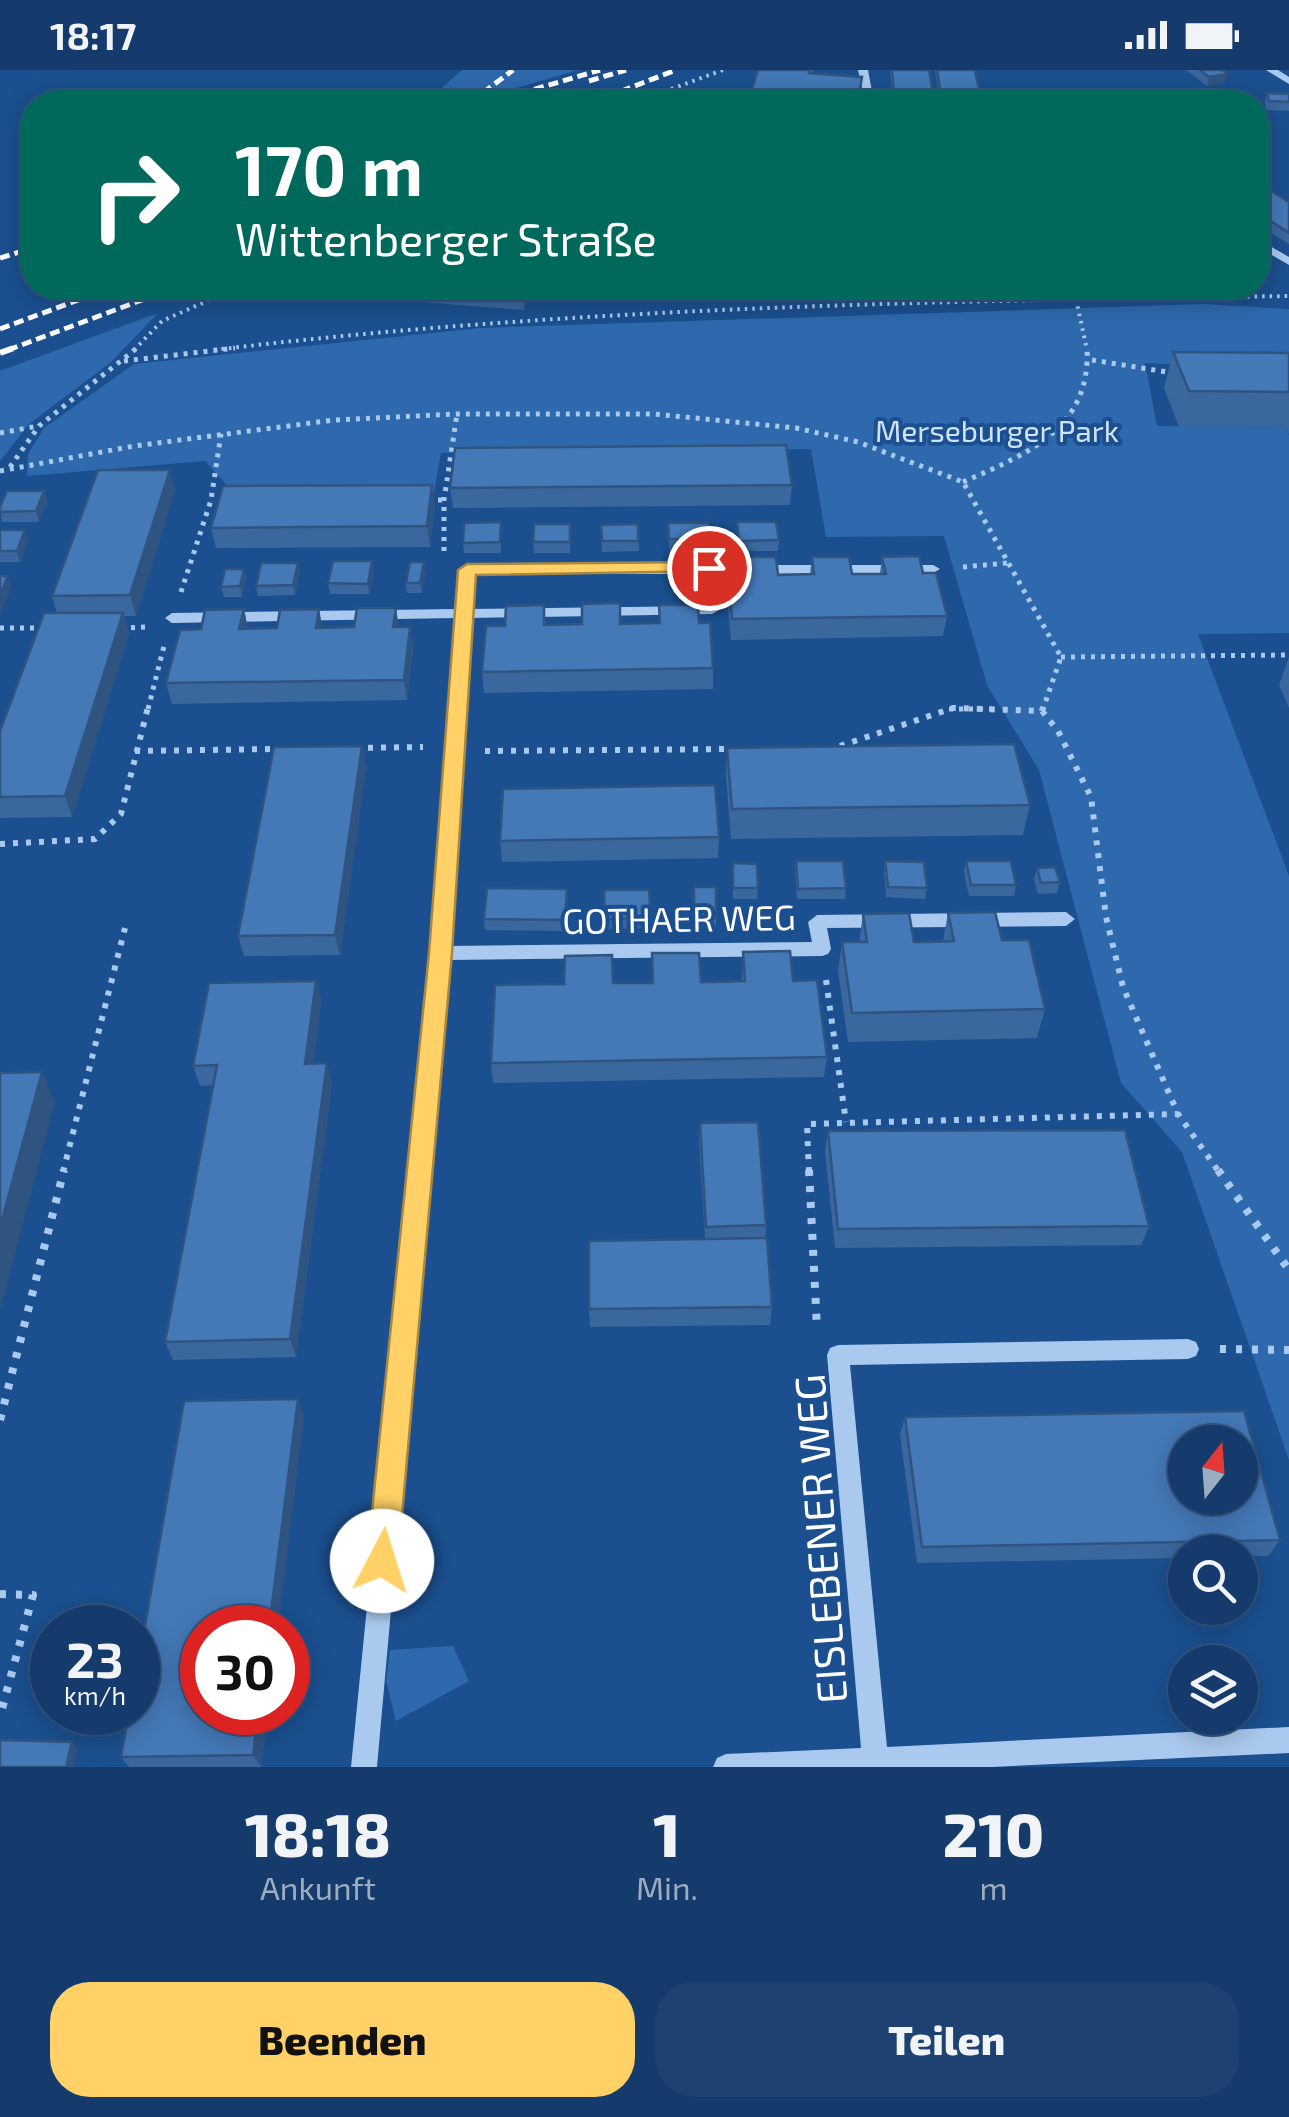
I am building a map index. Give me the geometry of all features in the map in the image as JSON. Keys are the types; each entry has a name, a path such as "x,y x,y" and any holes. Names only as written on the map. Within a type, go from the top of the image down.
{"street":[{"path":"1271,70 1289,81"},
{"path":"172,618 712,610 709,568"},
{"path":"364,1767 441,953 467,570 932,569"},
{"name":"GOTHAER WEG","path":"441,953 822,949 817,922 1066,919"},
{"name":"EISLEBENER WEG","path":"875,1760 838,1355 1188,1349"},
{"path":"726,1767 1289,1740"}],"path":[{"path":"668,90 722,70"},
{"path":"10,468 39,426 124,361 162,321 209,300"},
{"path":"124,361 510,319 1022,300"},
{"path":"963,482 1053,438 1076,407 1092,360 1090,337 1077,300"},
{"path":"1092,360 1182,374"},
{"path":"457,414 444,500 444,556 467,570"},
{"path":"0,472 220,434 334,420 457,414 654,414 796,428 858,442 963,482 1061,658 1042,711"},
{"path":"0,433 39,426"},
{"path":"425,500 444,500"},
{"path":"932,569 1007,563"},
{"path":"0,628 56,628"},
{"path":"113,628 151,628"},
{"path":"1061,658 1289,654"},
{"path":"824,746 844,746 953,708 1042,711 1058,731 1091,797 1106,917 1122,987 1178,1114 1289,1270"},
{"path":"135,750 290,748"},
{"path":"349,748 746,748"},
{"path":"0,844 94,839 121,814"},
{"path":"0,1420 124,928"},
{"path":"822,949 846,1122"},
{"path":"838,1355 818,1340 807,1124 1178,1114"},
{"path":"1188,1349 1289,1350"},
{"path":"0,1594 33,1594 0,1716"}],"green space":[{"path":"462,70 578,70 510,90 440,90"},
{"name":"Merseburger Park","path":"1203,304 1289,309 1289,369 1145,363 1157,426 1286,428 1289,435 1289,633 1198,634 1289,876 1289,1460 1182,1152 1121,1083 1039,770 987,685 944,536 826,537 811,449 441,453 434,492 232,491 205,461 27,476 28,454 44,428 134,364 481,328"},
{"path":"158,313 110,363 29,424 0,461 0,371"},
{"path":"453,1646 469,1681 396,1721 386,1681 390,1650"}],"building":[{"path":"758,70 810,70 809,73 862,77 860,89 881,90 752,90"},
{"path":"892,70 929,70 932,90 894,90"},
{"path":"937,70 975,70 979,90 940,90"},
{"path":"1200,70 1222,70 1228,74 1209,77"},
{"path":"1270,93 1289,94 1289,102 1270,101"},
{"path":"1270,190 1289,202 1289,233 1270,221"},
{"path":"1173,352 1289,353 1289,392 1189,391"},
{"path":"786,445 792,485 450,488 455,448"},
{"path":"98,470 170,470 130,595 52,596"},
{"path":"432,485 427,526 211,528 223,486"},
{"path":"7,491 44,491 36,511 0,512"},
{"path":"501,522 500,542 463,543 464,523"},
{"path":"737,522 776,522 779,540 739,541"},
{"path":"668,523 709,523 710,539 669,539"},
{"path":"534,524 570,524 570,542 533,542"},
{"path":"638,524 638,541 602,541 601,525"},
{"path":"0,530 25,530 17,551 0,551"},
{"path":"919,556 923,573 936,573 947,616 732,619 728,575 741,575 739,557 776,557 778,575 814,574 812,557 849,557 852,574 886,574 882,557"},
{"path":"333,561 372,561 368,584 328,583"},
{"path":"410,562 424,562 420,583 406,583"},
{"path":"261,563 298,563 293,585 256,586"},
{"path":"225,569 244,569 240,586 221,587"},
{"path":"0,576 8,576 0,595"},
{"path":"620,603 620,624 660,623 659,605 698,605 699,623 710,623 713,668 482,672 486,626 505,626 506,606 544,605 544,625 582,624 582,604"},
{"path":"357,608 396,608 393,627 410,627 404,680 166,683 180,630 201,629 205,610 244,609 239,629 277,628 280,610 319,609 316,628 354,627"},
{"path":"44,613 123,613 65,796 0,797 0,731"},
{"path":"1014,744 1030,805 732,809 727,748"},
{"path":"362,746 335,935 238,936 274,747"},
{"path":"715,785 719,837 500,841 503,789"},
{"path":"796,861 843,861 846,888 798,889"},
{"path":"885,861 924,862 927,888 888,887"},
{"path":"966,861 1011,861 1016,885 971,885"},
{"path":"733,863 757,864 758,888 733,888"},
{"path":"1055,867 1060,882 1041,883 1037,868"},
{"path":"694,887 716,887 716,916 694,916"},
{"path":"487,888 567,889 565,920 484,919"},
{"path":"604,890 649,890 651,918 605,919"},
{"path":"995,912 1002,940 1029,940 1045,1009 852,1013 842,942 867,942 863,914 909,913 914,942 929,942 954,941 948,913"},
{"path":"790,951 793,981 817,980 827,1057 491,1063 495,985 564,984 565,956 612,955 613,983 653,983 652,953 699,953 701,982 714,982 745,981 743,952"},
{"path":"316,981 305,1064 327,1063 290,1339 165,1342 217,1065 193,1066 209,983"},
{"path":"42,1072 0,1227 0,1073"},
{"path":"758,1122 766,1225 706,1227 700,1123"},
{"path":"1125,1130 1149,1226 838,1229 828,1131"},
{"path":"767,1238 772,1307 589,1309 589,1241"},
{"path":"298,1399 272,1605 180,1605 180,1735 255,1735 253,1755 121,1757 125,1735 160,1735 160,1605 149,1605 184,1401"},
{"path":"1244,1411 1248,1425 1168,1425 1168,1515 1258,1515 1258,1461 1280,1540 1258,1540 1258,1535 1168,1535 1168,1542 922,1547 905,1417"},
{"path":"0,1740 72,1742 66,1767 0,1767"}],"railway":[{"path":"487,90 513,70"},
{"path":"532,90 600,70"},
{"path":"589,81 626,70"},
{"path":"624,90 676,70"},
{"path":"0,258 20,252"},
{"path":"0,329 78,300"},
{"path":"8,350 142,300"},
{"path":"0,353 14,348"}],"route":[{"path":"382,1561 441,953 467,570 709,568"}]}
